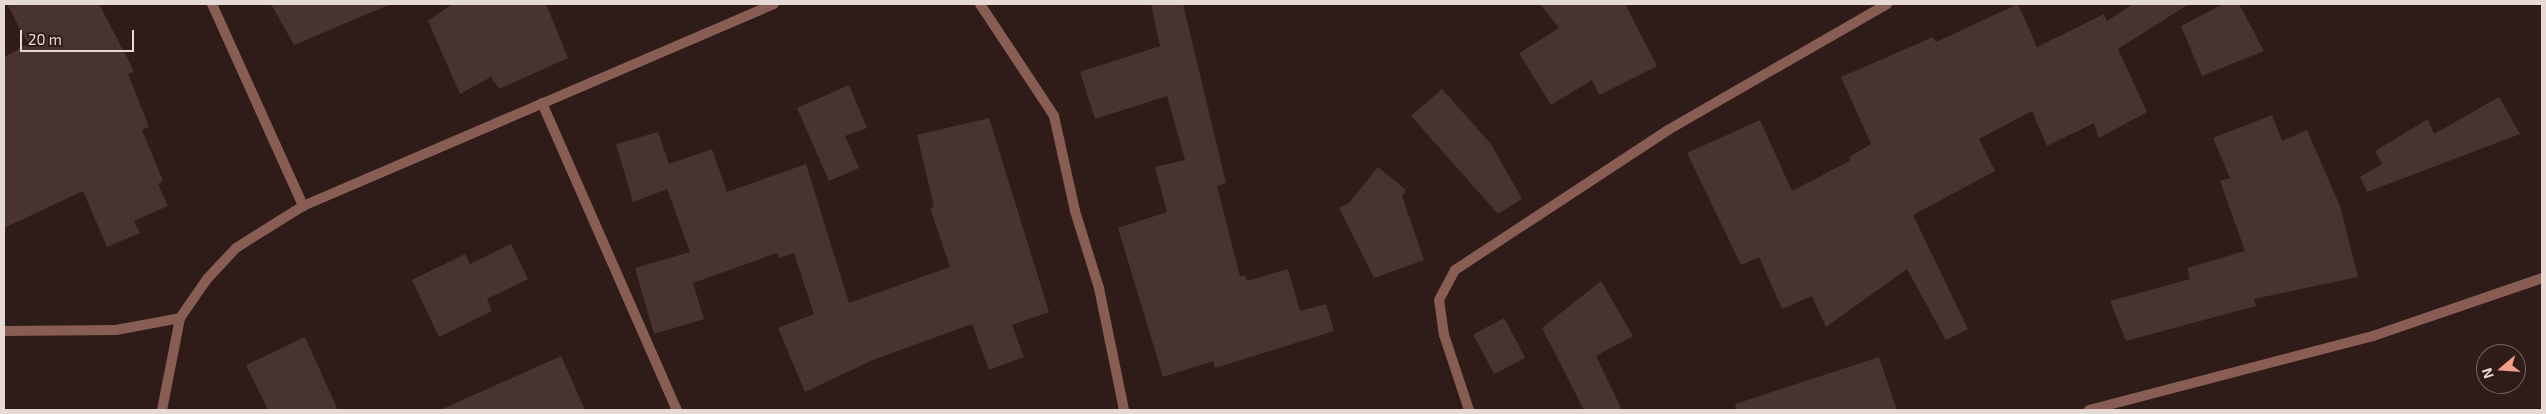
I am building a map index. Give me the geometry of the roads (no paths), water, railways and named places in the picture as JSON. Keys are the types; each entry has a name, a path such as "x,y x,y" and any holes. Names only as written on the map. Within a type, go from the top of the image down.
{"street":[{"path":"212,4 303,206"},
{"path":"162,410 180,318 207,279 236,248 303,206 774,4"},
{"path":"980,4 1054,116 1074,211 1099,288 1124,410"},
{"path":"1469,410 1444,335 1439,300 1456,270 1676,125 1887,4"},
{"path":"542,103 677,410"},
{"path":"2089,410 2374,336 2542,278"},
{"path":"4,331 116,330 180,318"}]}
